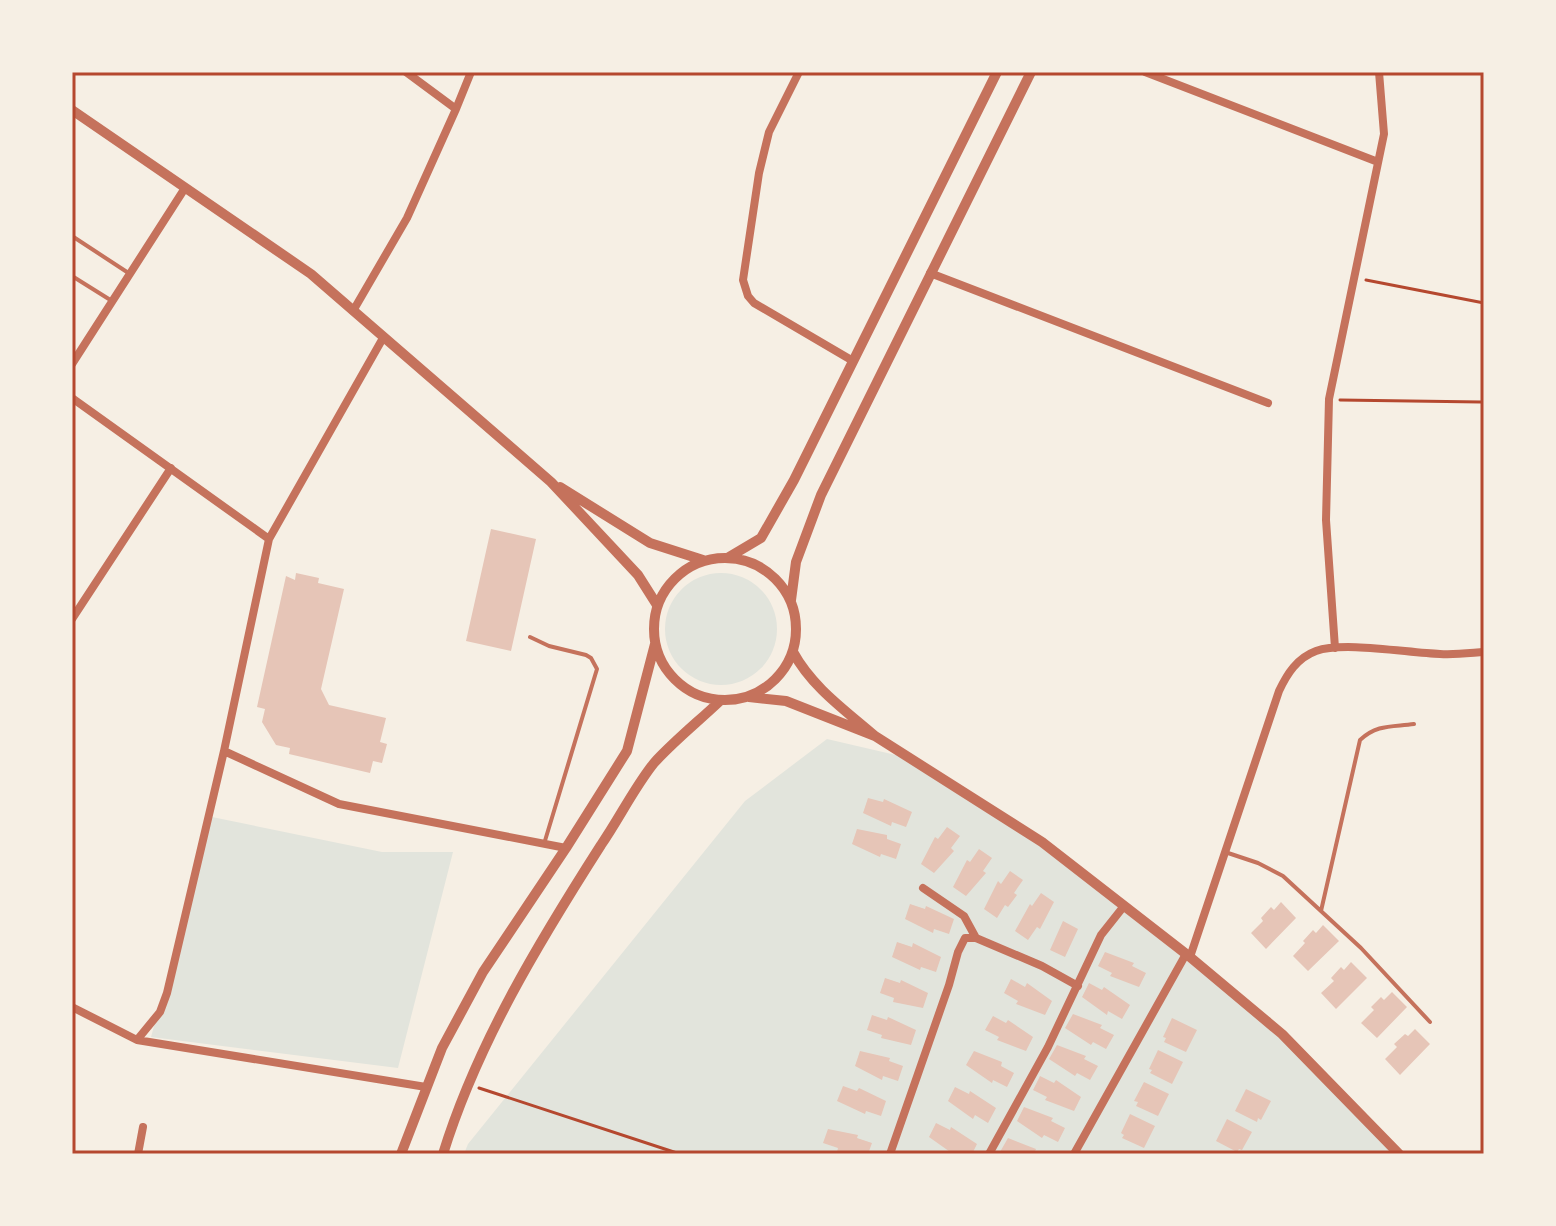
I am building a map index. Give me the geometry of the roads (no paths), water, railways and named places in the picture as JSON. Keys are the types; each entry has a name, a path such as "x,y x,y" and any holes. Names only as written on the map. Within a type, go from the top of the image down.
{"street":[{"path":"406,72 456,109"},
{"path":"353,311 407,218 471,72"},
{"path":"799,72 769,132 746,247 743,280 754,303 853,361"},
{"path":"729,557 761,538 794,480 997,72"},
{"path":"747,697 770,684 793,652 797,626 791,600 796,562 821,495 1031,72"},
{"path":"1145,72 1378,162"},
{"path":"1335,648 1326,520 1329,399 1384,134 1379,72"},
{"path":"72,110 311,274 551,482 638,575 657,605"},
{"path":"72,364 185,188"},
{"path":"930,273 1268,403"},
{"path":"137,1040 160,1012 167,993 224,751 269,539 383,338"},
{"path":"72,398 269,539"},
{"path":"72,619 171,468"},
{"path":"551,482 650,543 703,560"},
{"path":"791,600 776,578 742,559 703,560 680,573 657,605 655,644 665,669 695,694 721,700 747,697 786,701 875,736"},
{"path":"401,1154 442,1048 483,972 627,751 655,644"},
{"path":"1074,1154 1188,956 1287,674 1300,660 1316,651 1335,648 1444,654 1484,652"},
{"path":"793,652 803,670 820,689 875,736 1042,842 1188,956 1282,1034 1399,1154"},
{"path":"443,1154 467,1084 512,994 587,867 654,764 721,700"},
{"path":"224,751 339,804 566,848"},
{"path":"923,888 964,916 976,938"},
{"path":"989,1154 1078,986 1101,935 1124,906"},
{"path":"890,1154 965,938 976,938 1042,966 1078,986"},
{"path":"72,1007 137,1040 426,1087"},
{"path":"138,1154 143,1127"}],"lane":[{"path":"72,236 130,274"},
{"path":"72,276 112,301"},
{"path":"530,637 549,646 586,655 597,669 544,844"},
{"path":"1321,911 1360,740 1370,730 1414,724"},
{"path":"1225,852 1258,863 1283,876 1361,948 1430,1022"}]}
